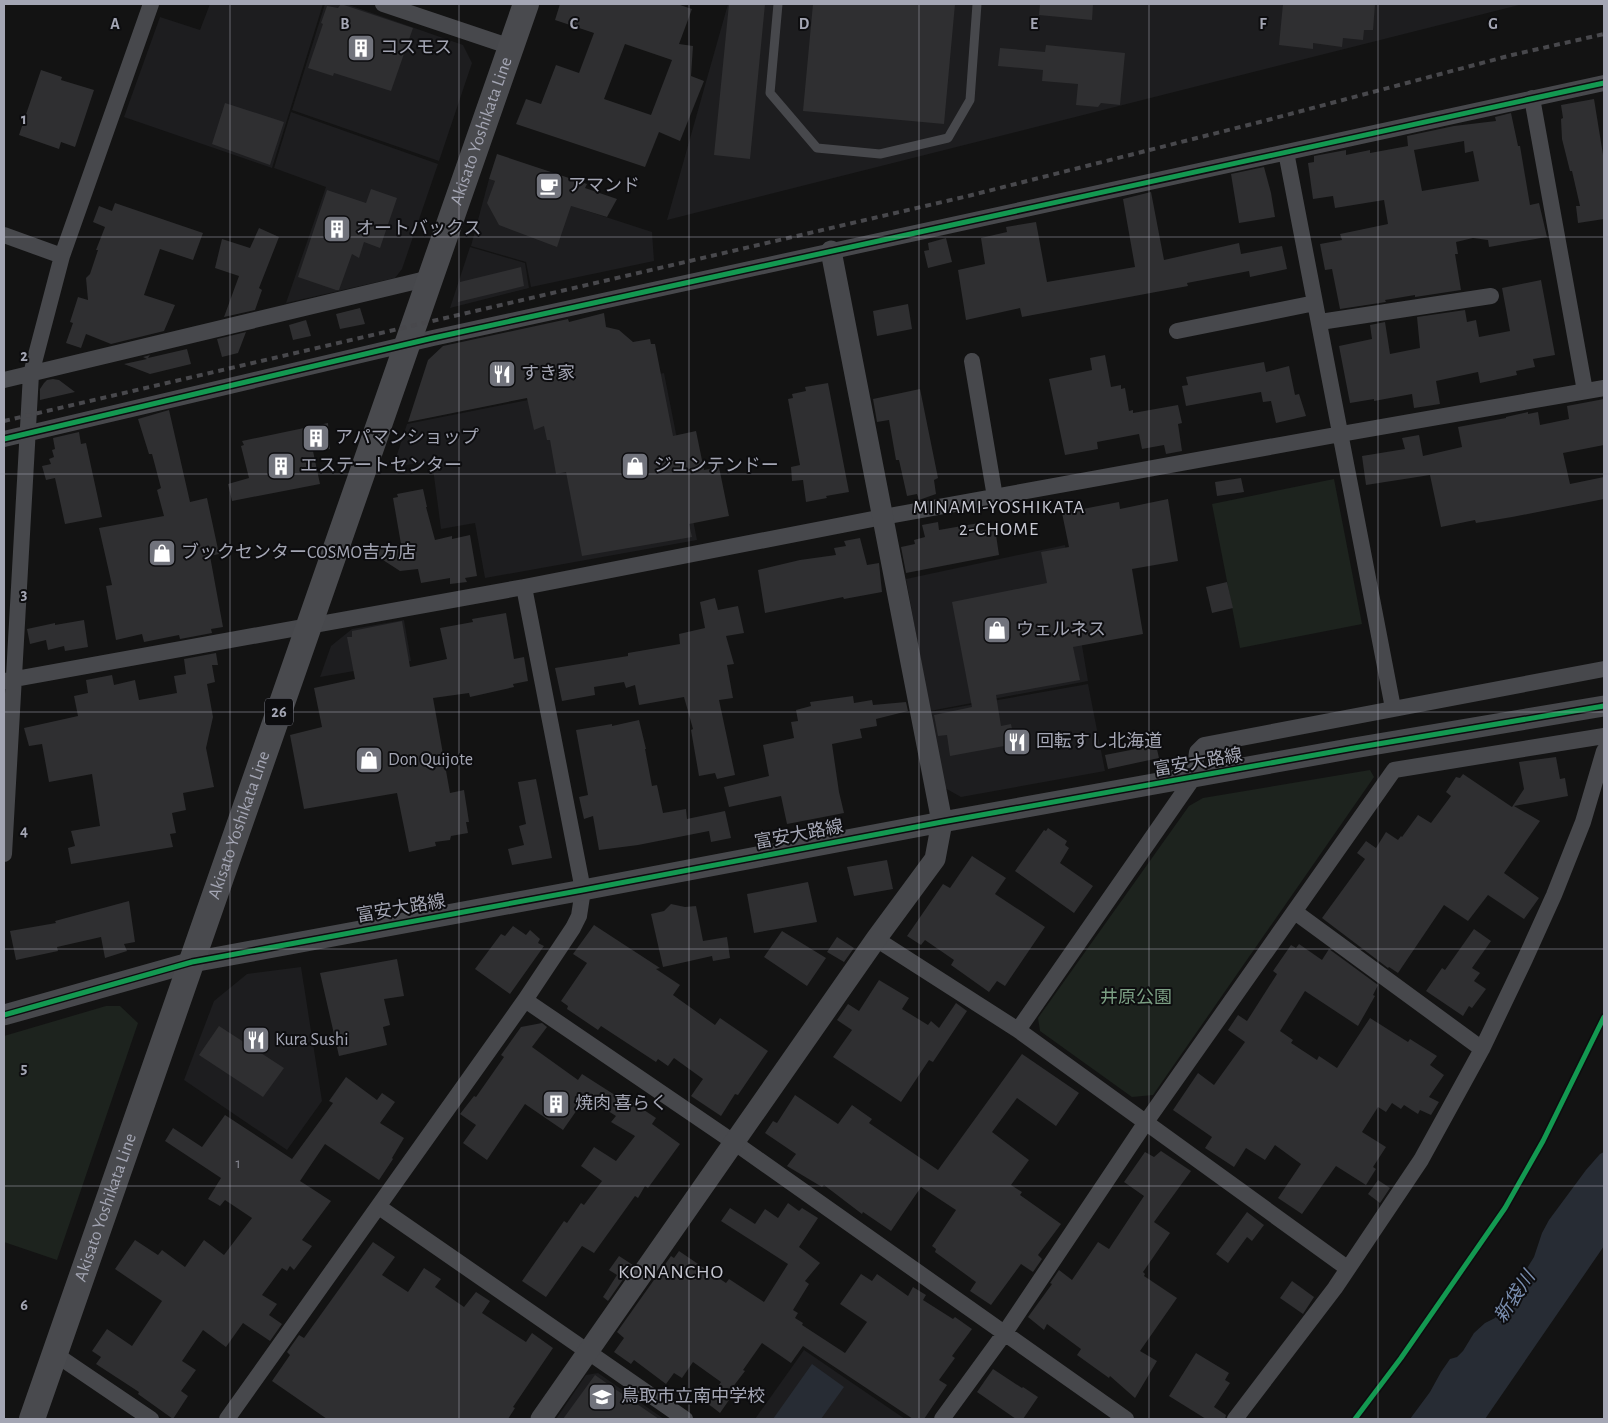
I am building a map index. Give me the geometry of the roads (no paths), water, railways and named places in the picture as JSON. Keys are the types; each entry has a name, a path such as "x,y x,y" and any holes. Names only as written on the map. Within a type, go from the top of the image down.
{"main road":[{"name":"Akisato Yoshikata Line","path":"32,1419 526,4"}],"street":[{"path":"4,854 8,680 28,434 31,374 62,256 151,4"},
{"path":"384,4 511,47"},
{"path":"4,440 407,344 1604,83"},
{"path":"1532,98 1585,391"},
{"path":"1286,152 1393,708"},
{"path":"4,235 62,256"},
{"path":"541,1419 876,939 935,859 942,822 831,251"},
{"path":"4,380 430,278"},
{"path":"1320,322 1491,296"},
{"path":"1177,331 1315,303"},
{"path":"972,361 995,497"},
{"path":"8,680 524,587 883,517 1604,388"},
{"path":"227,1419 525,1000 574,928 579,916 583,890 524,587"},
{"path":"1018,1030 1194,778 1197,752 1204,746 1393,708 1604,669"},
{"name":"富安大路線","path":"4,1015 192,962 942,822 1354,748 1604,706"},
{"path":"942,1419 1004,1334 1146,1122 1394,770 1604,736"},
{"path":"1235,1419 1335,1288 1421,1160 1482,1049 1554,895 1583,822 1604,752"},
{"path":"1295,912 1482,1049"},
{"path":"876,939 1018,1030 1347,1268"},
{"path":"525,1000 735,1143 1126,1419"},
{"path":"379,1207 685,1419"},
{"path":"55,1354 151,1419"}],"lane":[{"path":"778,4 770,93 817,148 880,154 948,138 970,100 978,4"}],"water":[{"name":"新袋川","path":"1604,1152 1604,1246 1485,1419 1410,1419 1430,1392 1450,1359 1457,1357 1474,1333 1485,1323 1495,1318 1503,1307 1534,1257 1542,1233 1549,1220 1586,1170"},
{"path":"812,1364 844,1387 821,1419 773,1419"}],"railway":[{"path":"4,421 968,196 1260,122 1512,55 1604,34"}],"place":[{"name":"コスモス","path":"361,48"},
{"name":"アマンド","path":"549,186"},
{"name":"オートバックス","path":"337,229"},
{"name":"すき家","path":"502,374"},
{"name":"アパマンショップ","path":"316,438"},
{"name":"エステートセンター","path":"281,466"},
{"name":"ジュンテンドー","path":"635,466"},
{"name":"ブックセンターCOSMO吉方店","path":"162,553"},
{"name":"ウェルネス","path":"997,630"},
{"name":"回転すし北海道","path":"1017,742"},
{"name":"Don Quijote","path":"369,760"},
{"name":"Kura Sushi","path":"256,1040"},
{"name":"焼肉 喜らく","path":"556,1104"},
{"name":"鳥取市立南中学校","path":"602,1397"}],"district":[{"name":"MINAMI-YOSHIKATA 2-CHOME","path":"999,518"},
{"name":"KONANCHO","path":"671,1272"}],"park label":[{"name":"井原公園","path":"1136,998"}]}
